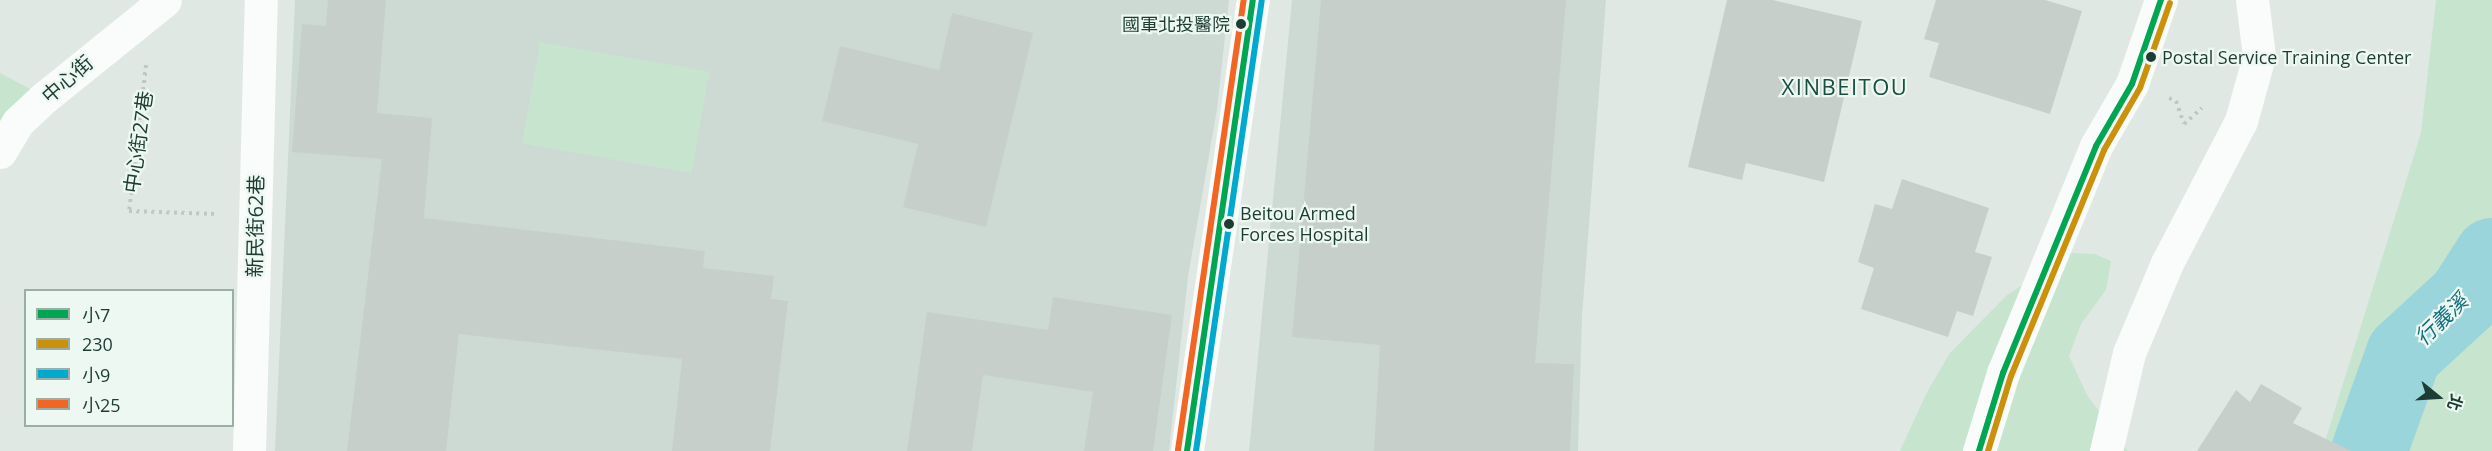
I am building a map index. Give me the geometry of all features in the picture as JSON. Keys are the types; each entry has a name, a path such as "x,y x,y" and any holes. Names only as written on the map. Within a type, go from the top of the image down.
{"street":[{"name":"新民街62巷","path":"249,451 261,0"},
{"path":"1187,451 1253,0"},
{"path":"1979,451 2003,373 2096,146 2132,84 2161,0"},
{"path":"2234,0 2247,97"},
{"path":"2106,451 2129,352 2167,263 2241,121 2259,56 2252,0"},
{"name":"中心街","path":"0,153 25,116 152,6"}],"path":[{"name":"中心街27巷","path":"152,6 146,87 129,211 256,216"},
{"path":"2132,84 2176,101 2184,124 2203,107 2208,110"}],"shaded area":[{"path":"295,0 1229,0 1217,109 1188,277 1169,451 275,451"},
{"path":"1292,0 1606,0 1582,317 1578,451 1249,451"}],"green space":[{"path":"2436,0 2492,0 2492,451 2322,451 2421,133"},
{"path":"540,42 709,72 692,173 522,143"},
{"path":"0,73 45,97 0,152"},
{"path":"2072,253 2095,254 2111,261 2106,290 2081,324 2069,356 2087,395 2128,451 1900,451 1927,392 1950,353 2007,295"}],"building":[{"path":"328,0 386,0 377,113 432,118 424,218 705,251 703,268 774,276 771,299 788,301 770,451 672,451 682,359 459,334 446,451 347,451 382,159 292,152 302,24 326,26"},
{"path":"1321,0 1566,0 1535,363 1574,364 1570,451 1374,451 1380,345 1292,337"},
{"path":"1727,0 1773,0 1862,21 1824,182 1746,163 1742,180 1688,167"},
{"path":"1936,0 2045,0 2082,11 2050,114 1929,77 1939,43 1924,39"},
{"path":"952,13 1033,33 986,227 903,207 918,144 822,121 840,46 939,70"},
{"path":"1902,179 1989,208 1975,252 1992,257 1973,316 1957,311 1948,337 1861,309 1874,268 1858,262 1875,204 1892,209"},
{"path":"1053,297 1172,315 1153,451 1084,451 1093,392 983,375 972,451 907,451 927,312 1048,330"},
{"path":"2261,384 2302,408 2293,423 2351,451 2197,451 2236,390 2250,402"}],"waterway":[{"name":"行義溪","path":"2369,451 2404,354 2465,298 2492,256"}],"transit line":[{"name":"小25","path":"1178,450 1244,0"},
{"name":"小7","path":"1187,451 1253,0"},
{"name":"小7","path":"1979,451 2003,373 2096,146 2132,84 2161,0"},
{"name":"小9","path":"1196,451 1262,1"},
{"name":"230","path":"1988,451 2011,376 2104,150 2140,88 2170,3"}],"place":[{"name":"國軍北投醫院","path":"1241,24"},
{"name":"Postal Service Training Center","path":"2151,57"},
{"name":"Beitou Armed Forces Hospital","path":"1229,224"}],"district":[{"name":"XINBEITOU","path":"1845,87"}]}
